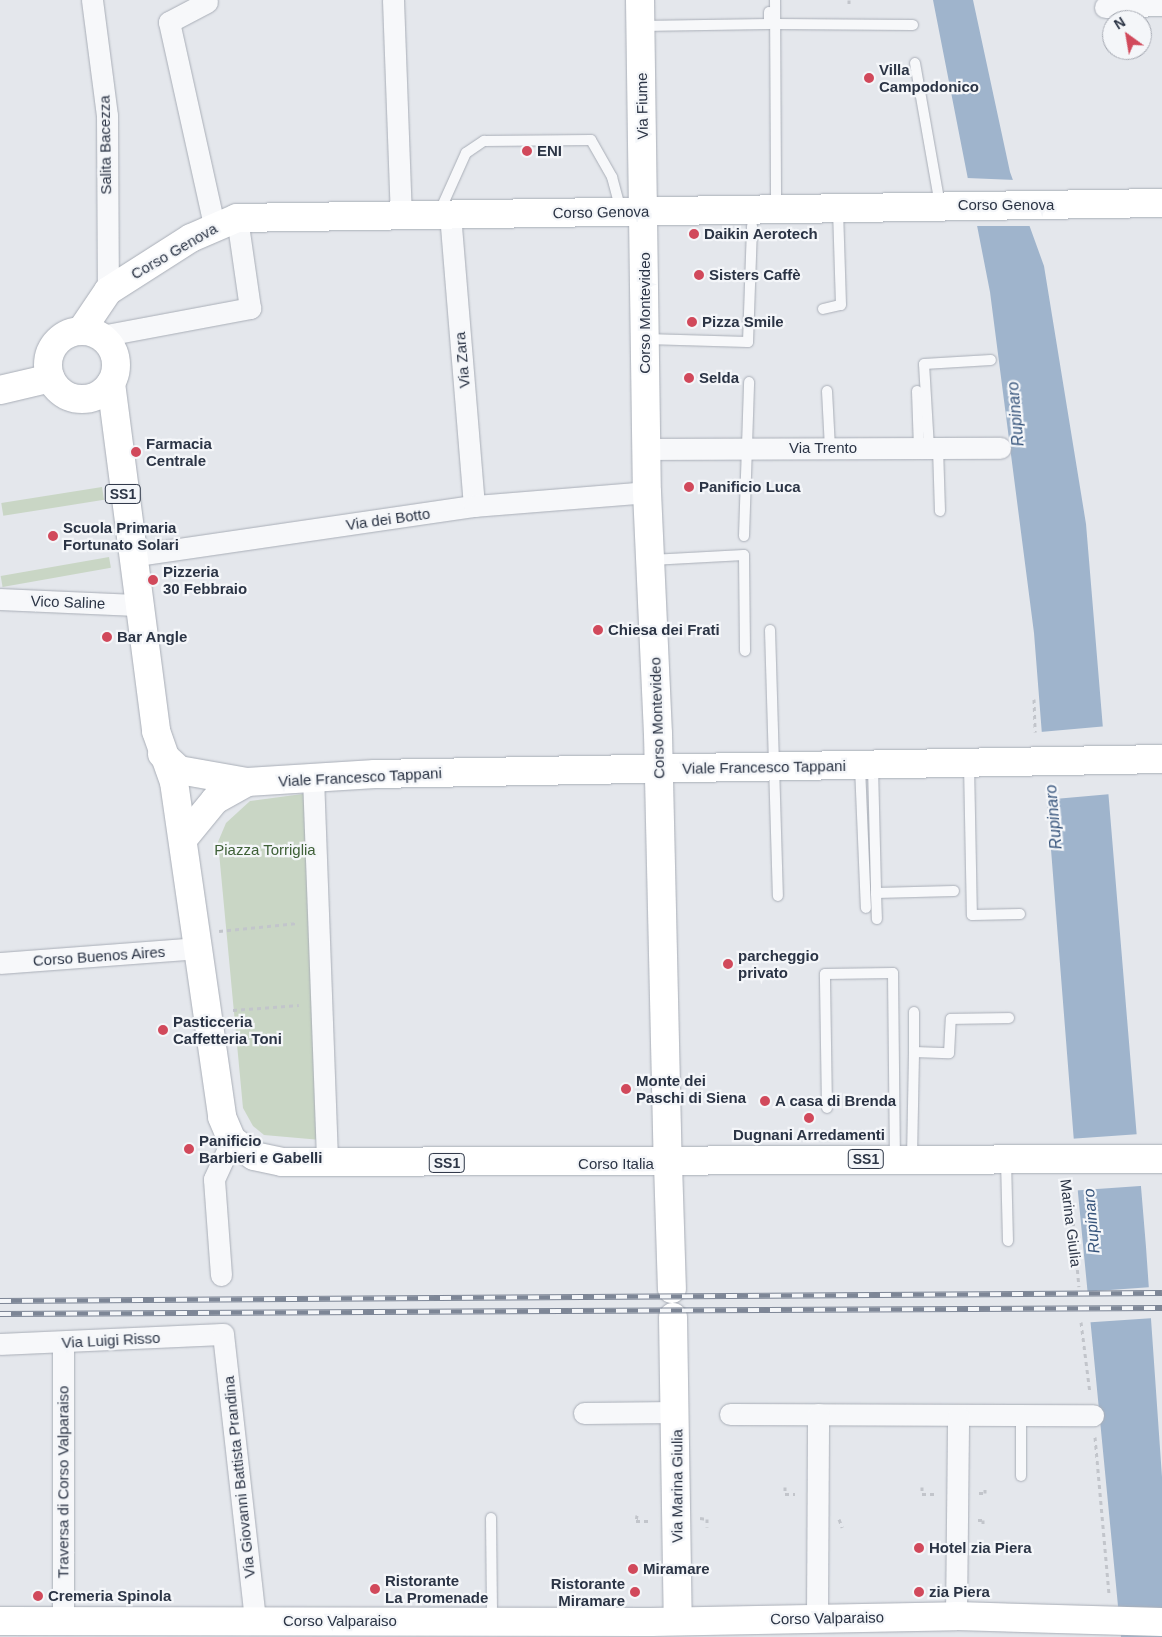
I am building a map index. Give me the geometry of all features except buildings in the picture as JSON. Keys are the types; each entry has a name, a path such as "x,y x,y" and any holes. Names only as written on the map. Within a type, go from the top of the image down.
{"main road":[{"name":"Via Fiume","path":"633,212 640,13"},
{"name":"Corso Genova","path":"91,333 108,291 226,222 401,214 1162,203"},
{"name":"Corso Montevideo","path":"633,212 645,339 647,492 659,768 668,1164"},
{"path":"91,333 115,358 111,383 103,392 79,399 58,388 51,378 53,346 91,333"},
{"path":"0,390 51,378"},
{"name":"SS1","path":"111,383 137,605 162,754 174,782 184,839 222,1117 232,1140"},
{"name":"Viale Francesco Tappani","path":"162,754 179,770 247,782 313,777 659,768 1162,759"},
{"name":"Viale Francesco Tappani","path":"184,839 215,800 247,782"},
{"name":"Corso Italia","path":"232,1140 254,1156 282,1162 668,1164 903,1158 1069,1160 1152,1158"},
{"path":"668,1164 672,1290"},
{"name":"Via Marina Giulia","path":"673,1318 678,1621"},
{"name":"Corso Valparaiso","path":"0,1621 63,1620 189,1629 256,1621 293,1628 342,1630 492,1620 678,1621 956,1616 1162,1622"}],"street":[{"name":"Salita Bacezza","path":"92,0 108,115 108,291"},
{"path":"393,0 401,214"},
{"path":"91,333 250,308 169,22 207,2"},
{"path":"1105,8 1162,5"},
{"name":"Via Zara","path":"444,214 474,506"},
{"name":"Via Trento","path":"646,449 1000,448"},
{"name":"Via dei Botto","path":"130,556 474,506 647,492"},
{"name":"Vico Saline","path":"0,599 137,605"},
{"path":"313,777 327,1162"},
{"name":"Corso Buenos Aires","path":"0,963 197,941"},
{"path":"221,1275 214,1179 232,1140"},
{"name":"Via Luigi Risso","path":"0,1344 63,1343 223,1334"},
{"name":"Via Giovanni Battista Prandina","path":"223,1334 256,1621"},
{"name":"Traversa di Corso Valparaiso","path":"63,1343 63,1620"},
{"name":"Via Marina Giulia","path":"584,1413 676,1412"},
{"path":"730,1414 958,1416 1093,1414"},
{"path":"817,1618 818,1414"},
{"path":"956,1616 958,1416"}],"lane":[{"path":"640,13 769,24 769,0"},
{"path":"775,0 776,210"},
{"path":"776,24 914,25"},
{"path":"915,63 948,206"},
{"path":"444,214 466,153 484,142 591,140 633,212"},
{"path":"823,309 841,305 838,209"},
{"path":"645,339 748,342 752,226"},
{"path":"928,448 924,364 991,360"},
{"path":"744,536 749,382"},
{"path":"917,390 940,511"},
{"path":"827,391 830,448"},
{"path":"650,560 744,555 745,651"},
{"path":"770,630 778,896"},
{"path":"968,762 972,915 1020,914"},
{"path":"866,765 877,919"},
{"path":"866,765 866,908"},
{"path":"876,893 954,891"},
{"path":"827,1108 825,974 893,973 903,1158"},
{"path":"903,1158 914,1052 914,1012"},
{"path":"914,1052 949,1053 951,1018 1009,1018"},
{"path":"1006,1159 1008,1241"},
{"path":"1021,1415 1021,1476"},
{"path":"491,1518 492,1620"}],"path":[{"path":"849,0 849,6"},
{"path":"1034,699 1035,732"},
{"path":"197,941 318,922"},
{"path":"207,1014 320,1004"},
{"name":"Marina Giulia","path":"1069,1160 1078,1287"},
{"path":"1105,1550 1111,1622"}],"green space":[{"path":"102,487 104,500 3,516 1,503"},
{"path":"109,557 111,568 3,587 1,576"},
{"name":"Piazza Torriglia","path":"310,793 321,1140 264,1135 253,1126 243,1108 218,842 226,823 250,801"}],"water":[{"name":"Rupinaro","path":"933,0 973,0 1010,172 1044,266 1086,524 1146,1247 1162,1477 1162,1637 1121,1637 1078,1193 1034,633 990,292"}],"pier":[{"path":"967,178 1015,180 1032,226 976,226"},
{"path":"1108,726 1114,794 1046,800 1040,732"},
{"path":"1140,1134 1144,1186 1076,1191 1072,1139"},
{"path":"1152,1287 1154,1318 1087,1323 1085,1292"}],"railway":[{"path":"0,1301 1162,1293"},
{"path":"0,1314 1162,1308"}],"place":[{"name":"Villa Campodonico","path":"869,78"},
{"name":"ENI","path":"527,151"},
{"name":"Daikin Aerotech","path":"694,234"},
{"name":"Sisters Caffè","path":"699,275"},
{"name":"Pizza Smile","path":"692,322"},
{"name":"Selda","path":"689,378"},
{"name":"Farmacia Centrale","path":"136,452"},
{"name":"Panificio Luca","path":"689,487"},
{"name":"Scuola Primaria Fortunato Solari","path":"53,536"},
{"name":"Pizzeria 30 Febbraio","path":"153,580"},
{"name":"Chiesa dei Frati","path":"598,630"},
{"name":"Bar Angle","path":"107,637"},
{"name":"parcheggio privato","path":"728,964"},
{"name":"Pasticceria Caffetteria Toni","path":"163,1030"},
{"name":"Monte dei Paschi di Siena","path":"626,1089"},
{"name":"A casa di Brenda","path":"765,1101"},
{"name":"Dugnani Arredamenti","path":"809,1118"},
{"name":"Panificio Barbieri e Gabelli","path":"189,1149"},
{"name":"Hotel zia Piera","path":"919,1548"},
{"name":"Miramare","path":"633,1569"},
{"name":"Ristorante La Promenade","path":"375,1589"},
{"name":"Ristorante Miramare","path":"635,1592"},
{"name":"zia Piera","path":"919,1592"},
{"name":"Cremeria Spinola","path":"38,1596"}]}
